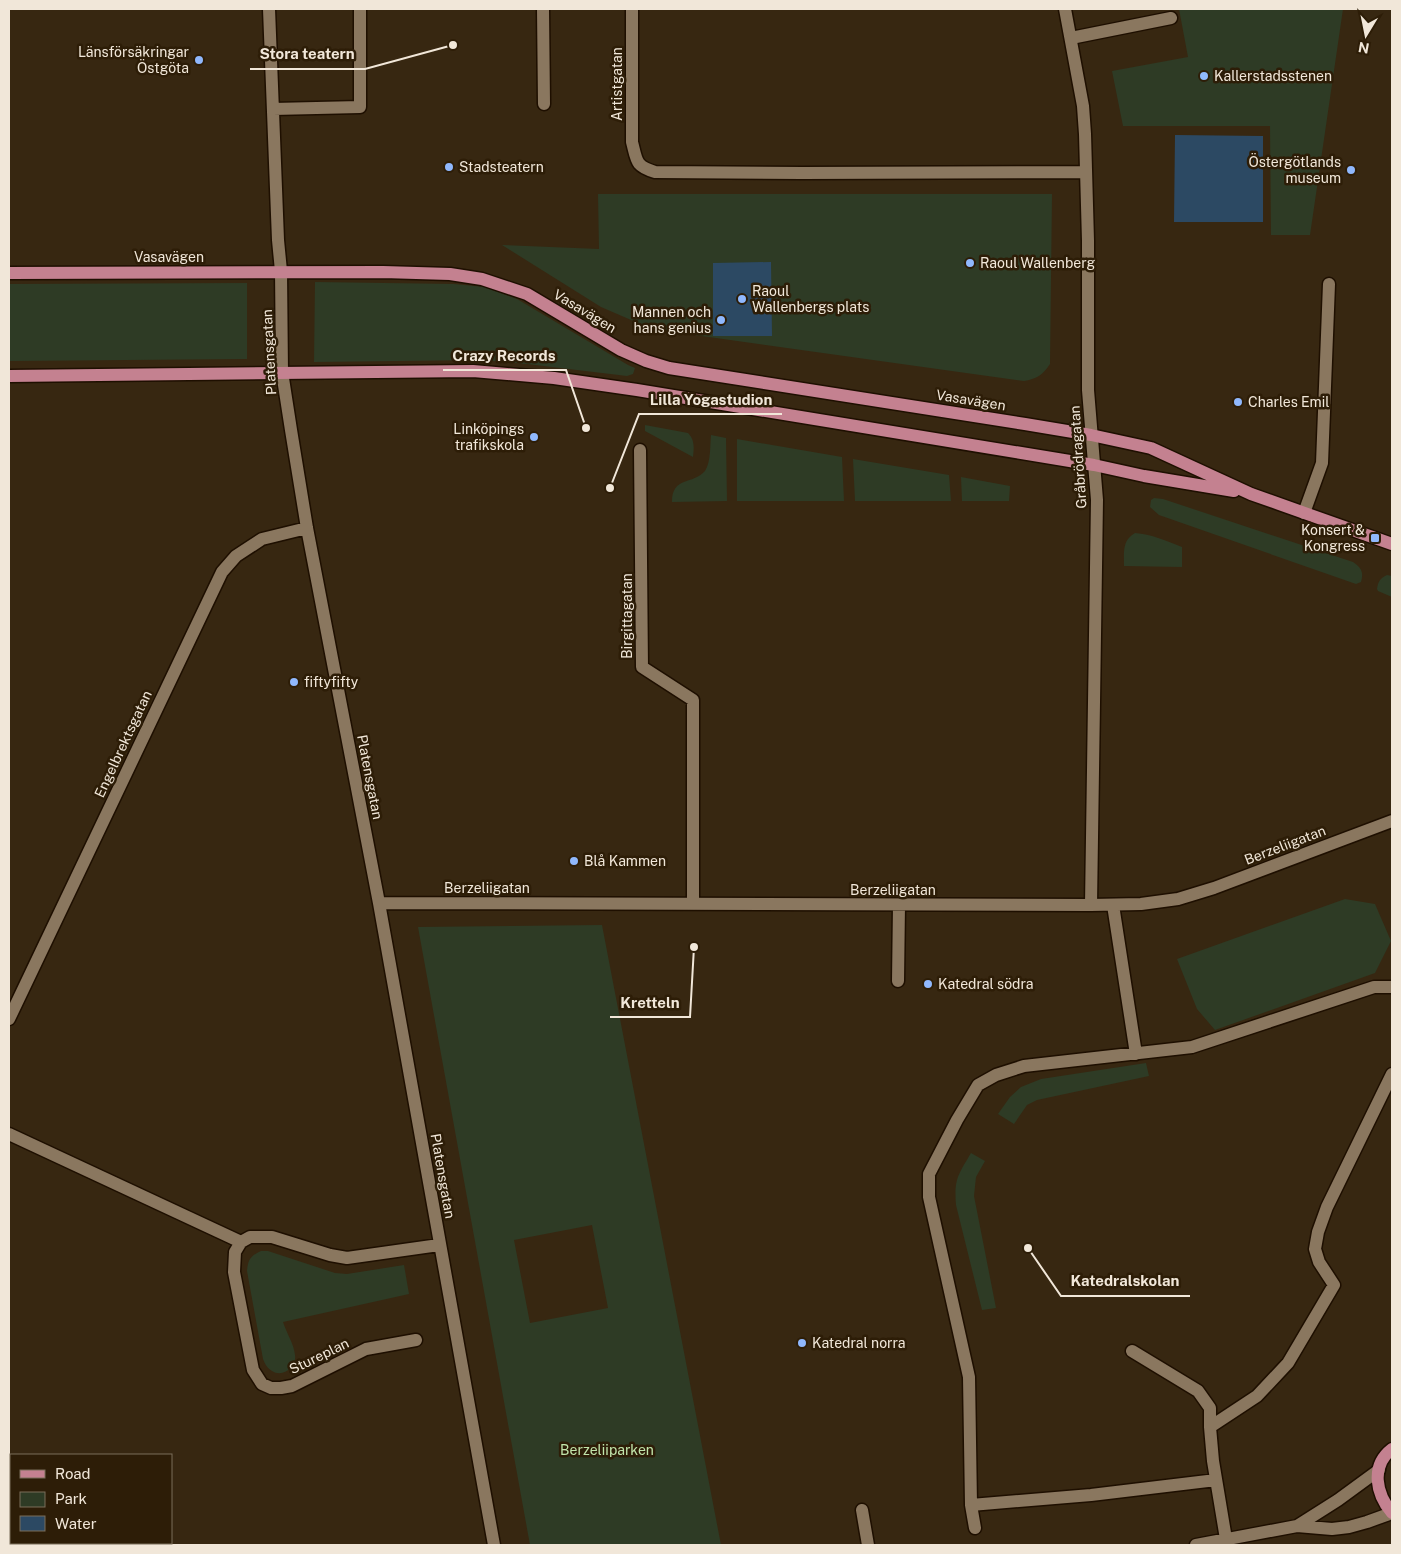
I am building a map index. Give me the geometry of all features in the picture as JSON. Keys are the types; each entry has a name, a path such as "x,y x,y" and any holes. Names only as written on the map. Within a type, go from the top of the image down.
{"main road":[{"name":"Vasavägen","path":"9,273 281,271 431,273 482,278 527,294 621,350 646,361 669,368 1091,435 1151,448 1251,494 1392,544"},
{"name":"Vasavägen","path":"9,376 473,371 554,378 1094,465 1144,476 1251,494"},
{"path":"1391,1448 1383,1460 1377,1482 1384,1504 1392,1513"}],"street":[{"name":"Platensgatan","path":"269,9 272,109 281,271 282,372 307,528 379,903 494,1545"},
{"path":"272,109 360,107 360,9"},
{"path":"543,9 544,104"},
{"name":"Artistgatan","path":"632,9 632,142 636,160 642,168 656,172 1086,172"},
{"name":"Gråbrödragatan","path":"1065,9 1083,106 1088,241 1088,390 1097,508 1091,906"},
{"path":"1071,38 1171,18"},
{"path":"1304,512 1322,463 1329,284"},
{"name":"Birgittagatan","path":"640,450 642,668 692,700 693,904"},
{"name":"Engelbrektsgatan","path":"9,1019 222,572 236,556 262,539 307,528"},
{"name":"Berzeliigatan","path":"379,903 1091,906 1141,904 1178,899 1214,888 1392,821"},
{"path":"898,981 899,905"},
{"path":"1113,905 1136,1054"},
{"path":"975,1528 971,1505 969,1377 929,1197 929,1174 957,1120 978,1085 996,1075 1024,1066 1192,1047 1374,987 1392,987"},
{"path":"1210,1428 1257,1396 1288,1363 1334,1285 1319,1262 1315,1249 1318,1232 1327,1207 1392,1074"},
{"path":"9,1134 240,1242 250,1236 272,1237 330,1255 347,1258 439,1244"},
{"name":"Stureplan","path":"240,1242 235,1252 234,1272 253,1370 262,1384 271,1388 292,1386 366,1349 416,1340"},
{"path":"1132,1351 1198,1391 1210,1408 1210,1428 1216,1480 1226,1539"},
{"path":"1298,1526 1379,1470"},
{"path":"971,1505 1091,1495 1216,1480"},
{"path":"862,1510 868,1545"},
{"path":"1196,1545 1298,1526 1349,1527 1392,1513"}],"green space":[{"path":"1179,9 1343,9 1310,235 1271,235 1270,126 1123,126 1112,71 1188,57"},
{"path":"598,194 1052,194 1050,364 1039,376 1024,381 652,329 601,307 502,245 599,249"},
{"path":"315,282 454,284 485,287 517,299 635,368 633,374 627,376 482,360 314,362"},
{"path":"247,283 247,359 9,361 9,284"},
{"path":"645,425 688,433 693,441 693,457 645,431"},
{"path":"711,435 726,438 727,501 672,502 675,488 679,484 695,478 705,471 709,458"},
{"path":"737,439 842,457 844,501 737,501"},
{"path":"853,459 949,475 951,501 855,501"},
{"path":"961,477 1010,486 1009,501 962,501"},
{"path":"1154,498 1163,499 1353,562 1361,570 1361,582 1356,584 1159,515 1150,507 1151,500"},
{"path":"1135,533 1153,536 1182,547 1182,567 1124,566 1126,543"},
{"path":"1387,575 1392,576 1392,597 1377,589 1380,580"},
{"path":"1345,899 1375,904 1391,941 1375,973 1215,1030 1197,1009 1177,959"},
{"name":"Berzeliiparken","path":"602,925 721,1545 530,1545 418,927","holes":["592,1225 608,1308 530,1323 514,1240"]},
{"path":"1146,1063 1149,1076 1037,1100 1027,1105 1014,1124 998,1114 1010,1097 1021,1087 1041,1079"},
{"path":"971,1153 985,1161 976,1177 974,1196 996,1308 982,1310 956,1205 956,1183"},
{"path":"261,1251 268,1251 335,1273 347,1274 404,1265 409,1294 283,1322 293,1347 295,1359 294,1364 288,1370 276,1373 269,1369 263,1359 247,1271 250,1259"}],"water":[{"path":"1175,135 1263,136 1263,222 1174,222"},
{"name":"Raoul Wallenbergs plats","path":"771,262 772,336 713,336 713,263"}],"place":[{"name":"Stora teatern","path":"453,45"},
{"name":"Länsförsäkringar Östgöta","path":"199,60"},
{"name":"Kallerstadsstenen","path":"1204,76"},
{"name":"Stadsteatern","path":"449,167"},
{"name":"Östergötlands museum","path":"1351,170"},
{"name":"Raoul Wallenberg","path":"970,263"},
{"name":"Raoul Wallenbergs plats","path":"742,299"},
{"name":"Mannen och hans genius","path":"721,320"},
{"name":"Charles Emil","path":"1238,402"},
{"name":"Crazy Records","path":"586,428"},
{"name":"Linköpings trafikskola","path":"534,437"},
{"name":"Lilla Yogastudion","path":"610,488"},
{"name":"Konsert & Kongress","path":"1375,538"},
{"name":"fiftyfifty","path":"294,682"},
{"name":"Blå Kammen","path":"574,861"},
{"name":"Kretteln","path":"694,947"},
{"name":"Katedral södra","path":"928,984"},
{"name":"Katedralskolan","path":"1028,1248"},
{"name":"Katedral norra","path":"802,1343"}]}
